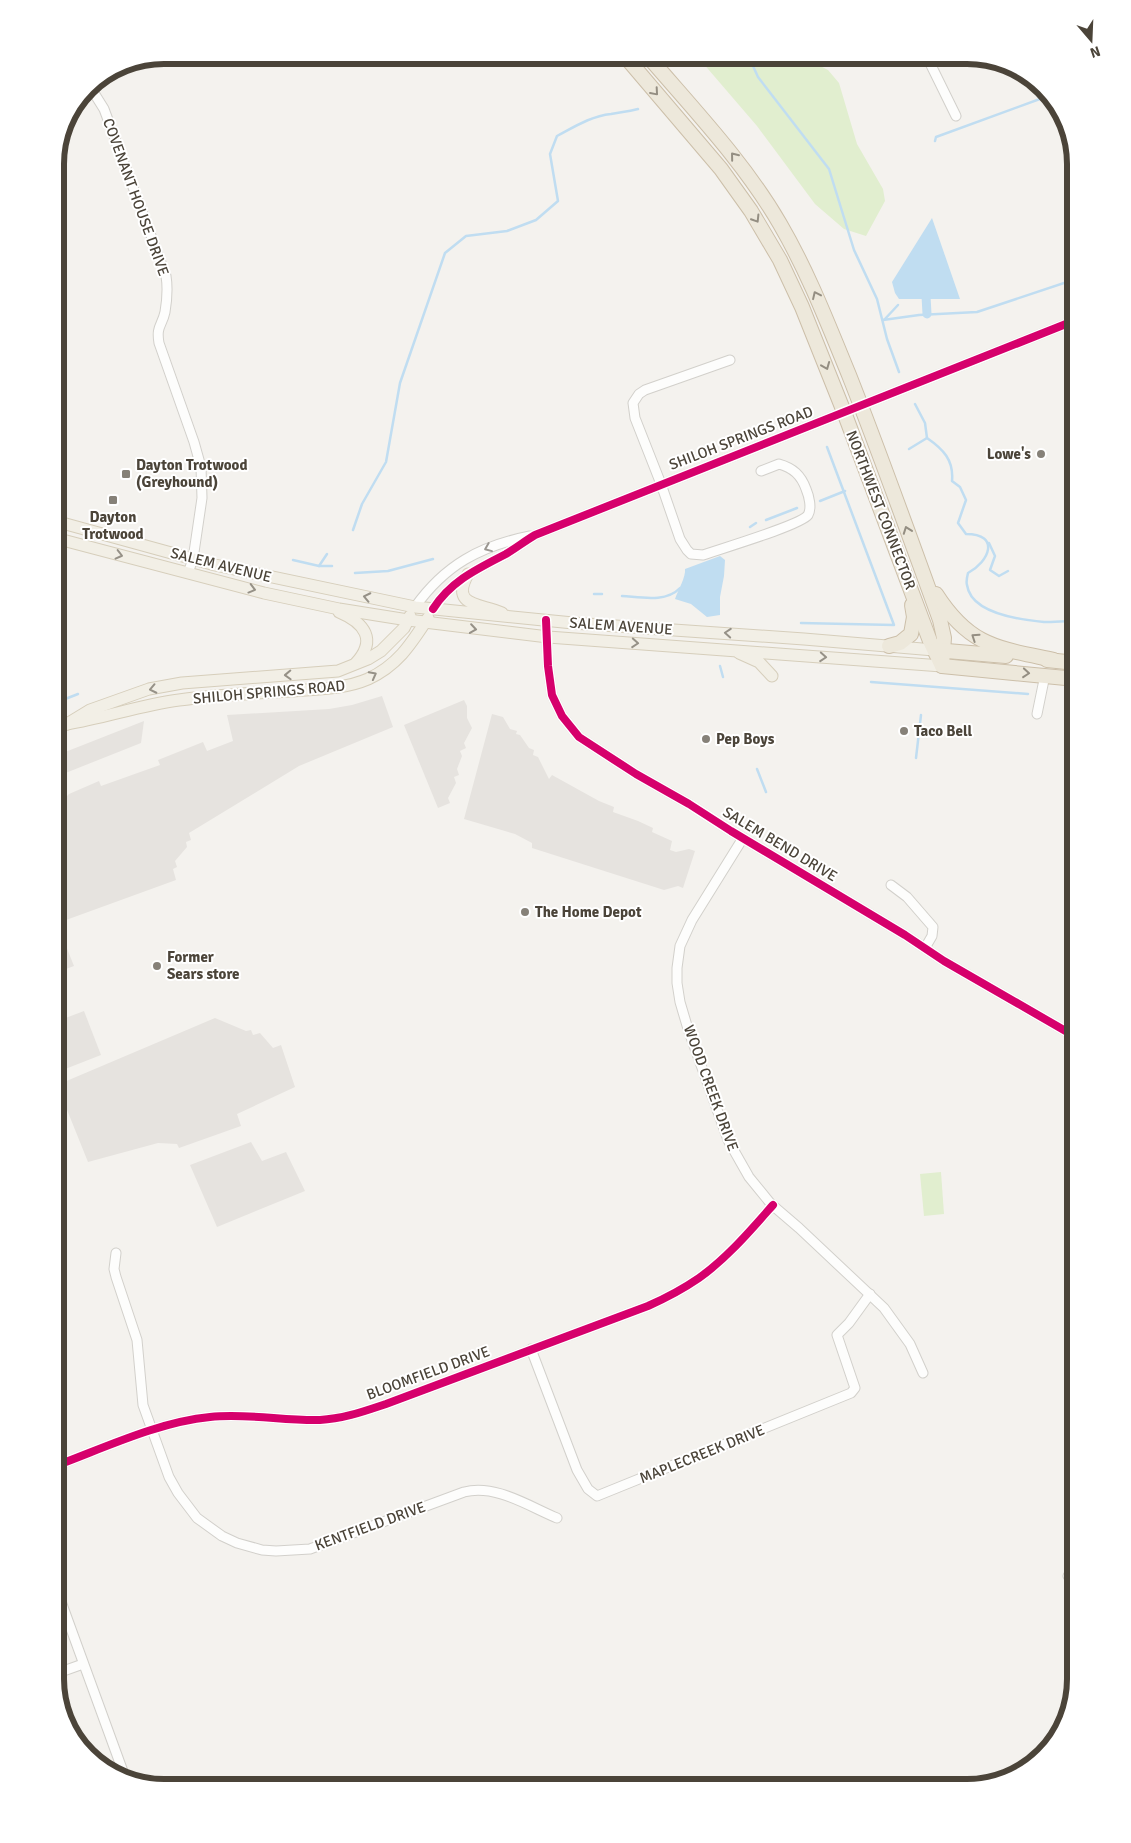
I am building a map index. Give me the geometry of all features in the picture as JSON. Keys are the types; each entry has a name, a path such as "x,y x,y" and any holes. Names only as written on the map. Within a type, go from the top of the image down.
{"highway":[{"name":"NORTHWEST CONNECTOR","path":"632,64 716,162 751,211 780,260 802,307 844,412 910,587 939,651"},
{"name":"NORTHWEST CONNECTOR","path":"655,64 736,158 781,224 818,299 861,405 924,576"},
{"path":"924,576 940,620 944,638 939,651 942,666"},
{"path":"924,576 955,620 972,636 1007,650 1054,660"},
{"path":"889,646 900,643 911,634 914,617 910,587"},
{"name":"SALEM AVENUE","path":"939,651 1067,662"},
{"name":"SALEM AVENUE","path":"942,666 1067,678"}],"main road":[{"name":"SALEM AVENUE","path":"64,523 269,578 415,607 513,618 939,651"},
{"name":"SALEM AVENUE","path":"64,540 264,593 408,620 548,637 942,666"},
{"path":"188,572 211,572 230,578 269,578"},
{"path":"468,574 462,584 465,599 473,604 492,608 513,618"},
{"path":"321,605 346,615 358,623 364,630 366,650 353,666"},
{"name":"SHILOH SPRINGS ROAD","path":"67,724 90,710 149,689 182,683 248,677 320,674 353,666 380,651 404,628 415,607"},
{"name":"SHILOH SPRINGS ROAD","path":"64,725 177,700 319,689 355,684 370,678 396,662 406,651 433,609"},
{"path":"733,650 759,662 772,676"}],"street":[{"path":"930,64 956,116"},
{"name":"COVENANT HOUSE DRIVE","path":"93,93 104,109 166,276 167,300 164,315 158,325 159,343 198,452 202,482 201,512 188,572"},
{"name":"SHILOH SPRINGS ROAD","path":"433,609 441,597 468,574 535,535 1067,324"},
{"path":"730,360 646,390 635,398 632,407 684,547 695,555 703,555 789,525 806,517 810,503 808,493 804,482 795,471 779,464 760,471"},
{"name":"SHILOH SPRINGS ROAD","path":"415,607 439,577 452,566 471,555 504,541 535,535"},
{"name":"SALEM BEND DRIVE","path":"546,620 548,666 552,695 568,726 579,737 636,774 689,804 742,838 926,948 944,961 1067,1032"},
{"path":"1037,714 1045,675"},
{"name":"WOOD CREEK DRIVE","path":"742,838 684,934 678,957 677,983 685,1020 728,1140 749,1177 773,1205 870,1294 901,1330 910,1344 923,1373"},
{"path":"891,885 907,897 933,927 932,936 926,948"},
{"name":"BLOOMFIELD DRIVE","path":"64,1463 152,1430 181,1422 211,1417 298,1420 337,1418 386,1404 648,1306 686,1287 706,1273 731,1251 773,1205"},
{"name":"KENTFIELD DRIVE","path":"116,1253 114,1269 137,1340 141,1394 169,1476 178,1493 197,1518 222,1536 237,1543 262,1550 299,1550 322,1545 470,1490 488,1490 498,1493 557,1518"},
{"name":"MAPLECREEK DRIVE","path":"531,1349 577,1470 588,1488 597,1496 851,1392 855,1388 837,1335 849,1323 870,1294"},
{"path":"64,1610 122,1770"},
{"path":"64,1671 83,1664"}],"green space":[{"path":"704,64 816,64 828,70 839,83 857,144 883,189 885,201 866,236 844,229 815,204 757,126"},
{"path":"941,1172 944,1214 924,1216 920,1174"}],"shaded area":[{"path":"382,696 393,727 299,766 189,833 191,840 186,842 187,847 175,861 177,867 173,869 176,880 64,921 64,799 69,794 99,781 101,786 160,765 158,760 203,742 207,751 233,741 227,715 329,709 352,705"},
{"path":"464,700 467,706 467,718 472,728 464,743 466,748 460,751 462,756 457,769 459,775 454,777 456,783 448,798 450,803 438,808 404,725"},
{"path":"492,714 503,717 510,729 517,731 516,734 520,735 529,748 534,750 533,755 538,757 549,779 552,775 599,801 614,807 613,812 653,828 652,832 672,841 670,850 676,852 689,849 695,851 683,888 678,886 664,890 532,848 532,843 515,834 464,819"},
{"path":"144,721 141,743 64,774 64,752"},
{"path":"66,946 74,966 64,970 64,947"},
{"path":"84,1011 101,1055 64,1069 64,1019"},
{"path":"215,1018 246,1031 251,1030 253,1035 260,1033 273,1048 281,1045 295,1087 237,1114 241,1126 179,1148 177,1144 158,1143 88,1162 64,1102 64,1082"},
{"path":"251,1142 262,1161 286,1152 305,1191 217,1227 190,1165"}],"water":[{"path":"932,218 960,299 899,299 892,282"},
{"path":"720,556 725,560 720,597 720,615 707,617 691,604 675,599 683,580 685,569"}],"waterway":[{"path":"752,64 758,77 829,169 854,250 877,299 887,339 899,372"},
{"path":"935,141 936,137 1042,98"},
{"path":"353,530 362,504 386,462 400,383 445,253 466,236 507,231 536,220 558,201 550,154 557,136 597,117 638,109"},
{"path":"883,320 919,315 977,312 1067,282"},
{"path":"926,296 927,314"},
{"path":"884,320 898,305"},
{"path":"915,404 925,423 927,438 938,446 946,456 951,467 952,481 960,487 966,500 958,523 966,534 977,535 988,543 986,556 968,573 967,584 971,595 978,603 999,614 1044,622 1067,621"},
{"path":"909,449 927,438"},
{"path":"801,623 894,625 827,447"},
{"path":"820,501 845,491"},
{"path":"766,520 797,508"},
{"path":"750,527 756,523"},
{"path":"989,543 995,556 990,570 999,576 1008,571"},
{"path":"319,566 327,554"},
{"path":"355,573 388,571 433,559"},
{"path":"293,560 319,566 332,566"},
{"path":"622,596 645,598 668,596 680,588"},
{"path":"594,594 602,594"},
{"path":"720,666 723,677"},
{"path":"871,682 1028,694"},
{"path":"64,699 78,694"},
{"path":"916,758 921,715"},
{"path":"757,769 766,792"}],"cycle path":[{"path":"433,609 456,583 535,535 1067,324"},
{"path":"546,620 548,666 552,695 562,716 579,737 636,774 905,935 944,961 1067,1032"},
{"path":"64,1463 151,1430 190,1420 224,1416 320,1420 354,1414 386,1404 668,1297 699,1278 719,1262 773,1205"}],"place":[{"name":"Lowe's","path":"1041,454"},
{"name":"Dayton Trotwood (Greyhound)","path":"126,474"},
{"name":"Dayton Trotwood","path":"113,500"},
{"name":"Taco Bell","path":"904,731"},
{"name":"Pep Boys","path":"706,739"},
{"name":"The Home Depot","path":"525,912"},
{"name":"Former Sears store","path":"157,966"}]}
